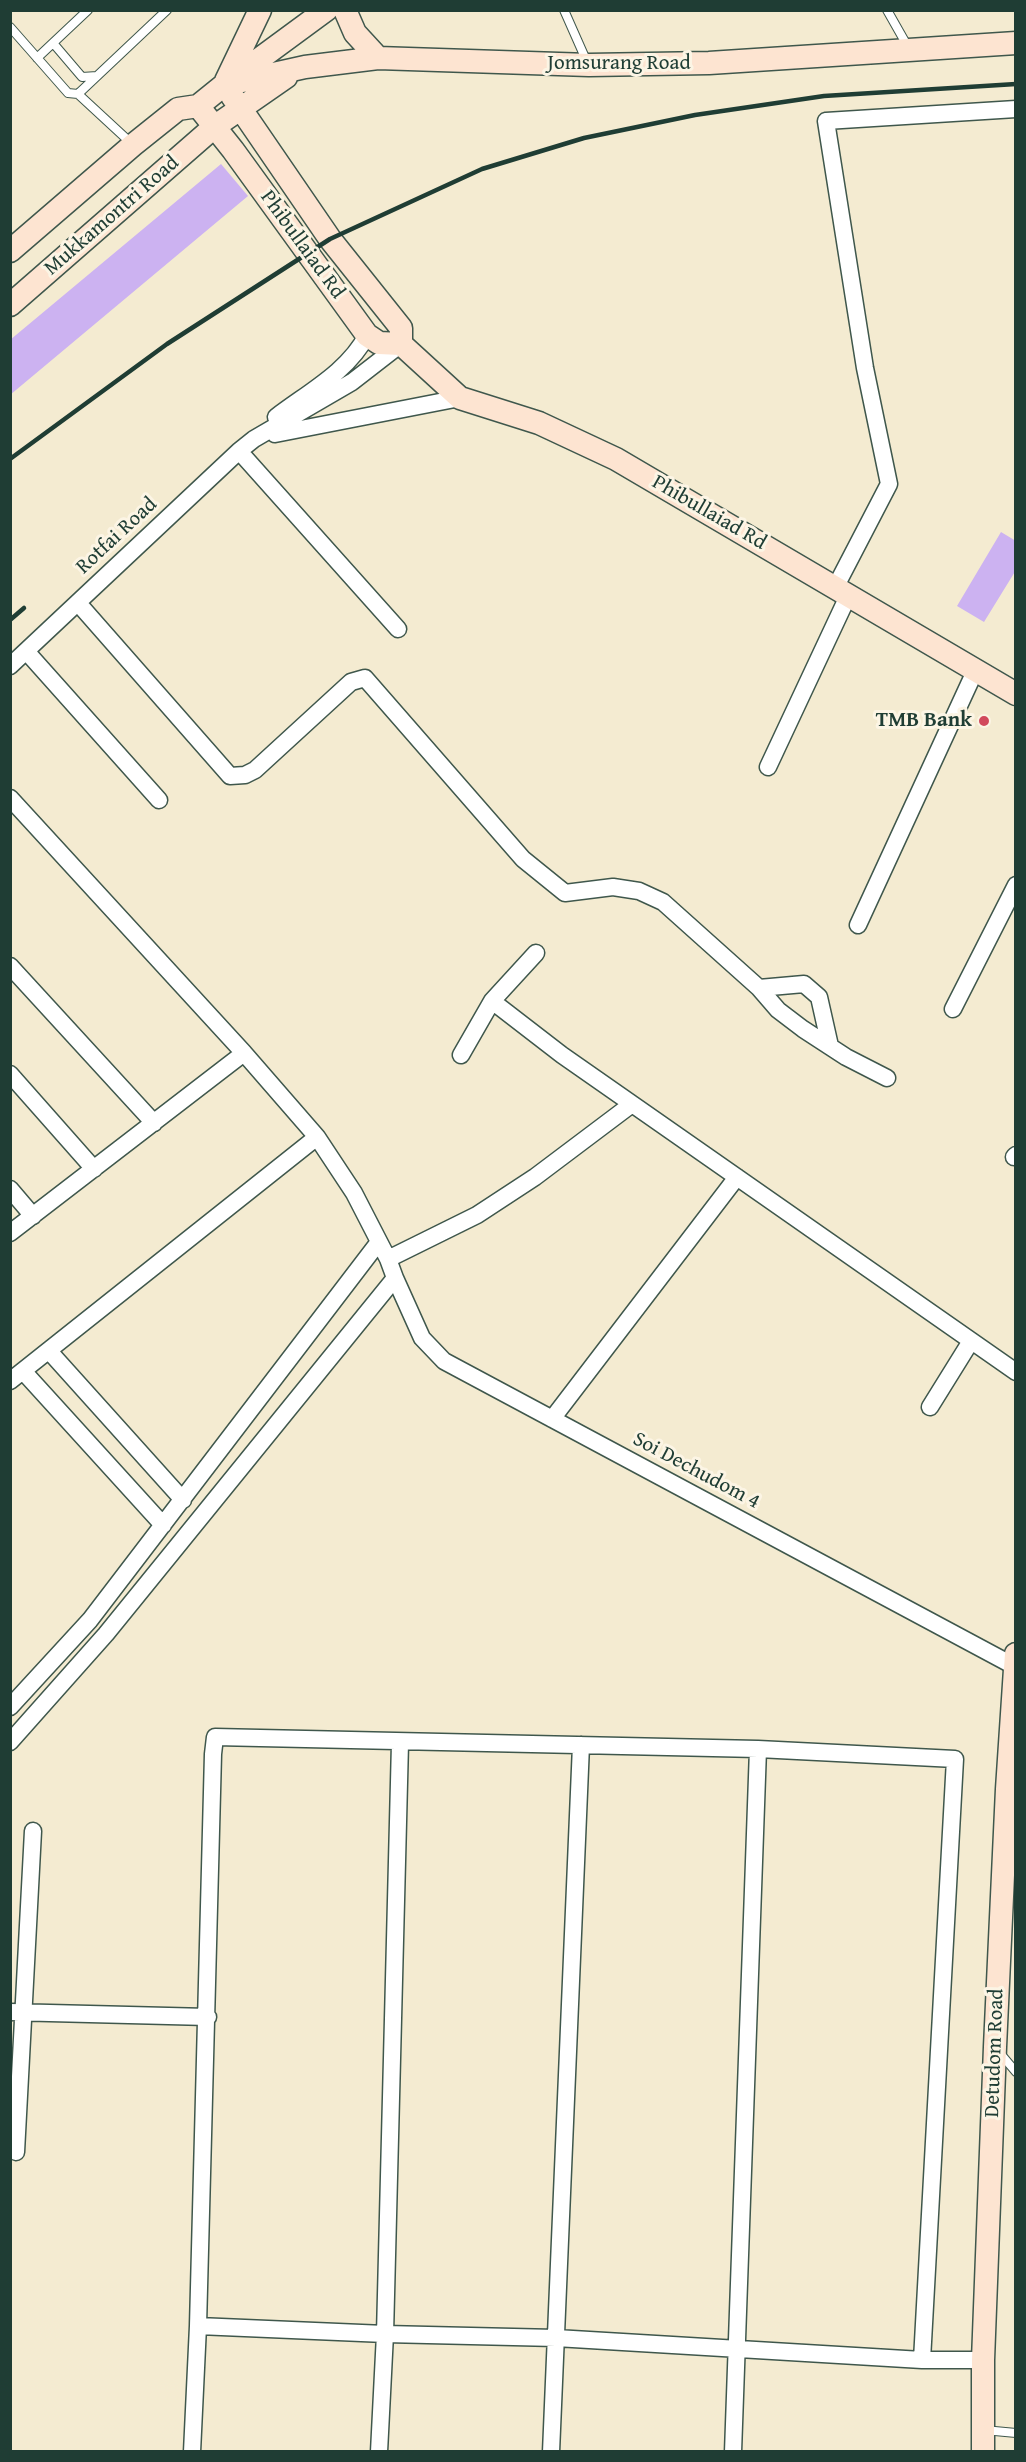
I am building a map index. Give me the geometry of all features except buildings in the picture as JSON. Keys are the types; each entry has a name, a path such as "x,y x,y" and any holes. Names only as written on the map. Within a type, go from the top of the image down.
{"main road":[{"path":"224,85 260,10"},
{"path":"198,106 326,10"},
{"path":"345,10 355,33 378,58"},
{"name":"Jomsurang Road","path":"224,85 305,67 378,58 589,65 709,63 1016,43"},
{"name":"Mukkamontri Road","path":"10,305 214,127 274,83 305,67"},
{"name":"Phibullaiad Rd","path":"224,85 330,239 401,328 401,344 460,398 539,423 616,459 1016,694"},
{"name":"Phibullaiad Rd","path":"198,106 233,150 367,335"},
{"name":"Mukkamontri Road","path":"10,251 177,109 198,106"},
{"path":"367,335 379,343 401,344"},
{"name":"Detudom Road","path":"983,2441 983,2360 995,2047 1011,1793 1015,1660"}],"street":[{"path":"768,767 889,484 865,368 826,121 1016,109"},
{"name":"Rotfai Road","path":"254,439 266,424 329,378 355,353 367,335"},
{"name":"Rotfai Road","path":"10,666 239,451 254,439 334,394 401,344"},
{"name":"Rotfai Road","path":"254,439 332,421 460,398"},
{"path":"239,451 398,629"},
{"path":"78,603 230,776 245,775 255,770 351,682 365,678 523,859 565,893 613,887 639,891 663,902 759,988 778,1010 846,1057 887,1078"},
{"path":"26,651 159,800"},
{"path":"858,925 976,669"},
{"name":"Soi Dechudom 4","path":"10,798 244,1053 317,1137 354,1193 388,1259 422,1338 444,1361 1015,1660"},
{"path":"953,1009 1016,885"},
{"path":"461,1055 492,1000 536,953"},
{"path":"10,966 154,1123"},
{"path":"759,988 804,984 819,997 830,1046"},
{"path":"492,1000 562,1055 1016,1372"},
{"path":"10,1233 244,1053"},
{"path":"10,1074 94,1168"},
{"path":"388,1259 477,1215 535,1177 632,1104"},
{"path":"163,1525 17,1376 317,1137"},
{"path":"552,1419 737,1177"},
{"path":"10,1189 33,1215"},
{"path":"10,1707 90,1620 378,1243"},
{"path":"10,1742 106,1634 395,1278"},
{"path":"930,1407 971,1341"},
{"path":"49,1351 183,1500"},
{"path":"192,2451 208,2017 215,1737 400,1743 581,1744 758,1749 955,1759 922,2360"},
{"path":"379,2451 385,2334 400,1743"},
{"path":"551,2451 581,1744"},
{"path":"733,2451 758,1749"},
{"path":"16,2152 16,2012 33,1831"},
{"path":"16,2012 208,2017"},
{"path":"198,2326 556,2338 922,2360 983,2360"}],"lane":[{"path":"37,58 88,10"},
{"path":"78,94 167,10"},
{"path":"564,10 589,65"},
{"path":"886,10 910,50"},
{"path":"10,27 68,93 78,94 133,145"},
{"path":"53,43 82,77 97,76"},
{"path":"995,2047 1016,2072"},
{"path":"983,2441 1016,2433"}],"railway":[{"path":"10,459 167,344 330,239 482,169 584,138 695,115 824,96 1016,84"},
{"path":"10,620 24,608"}],"place":[{"name":"TMB Bank","path":"984,721"}]}
